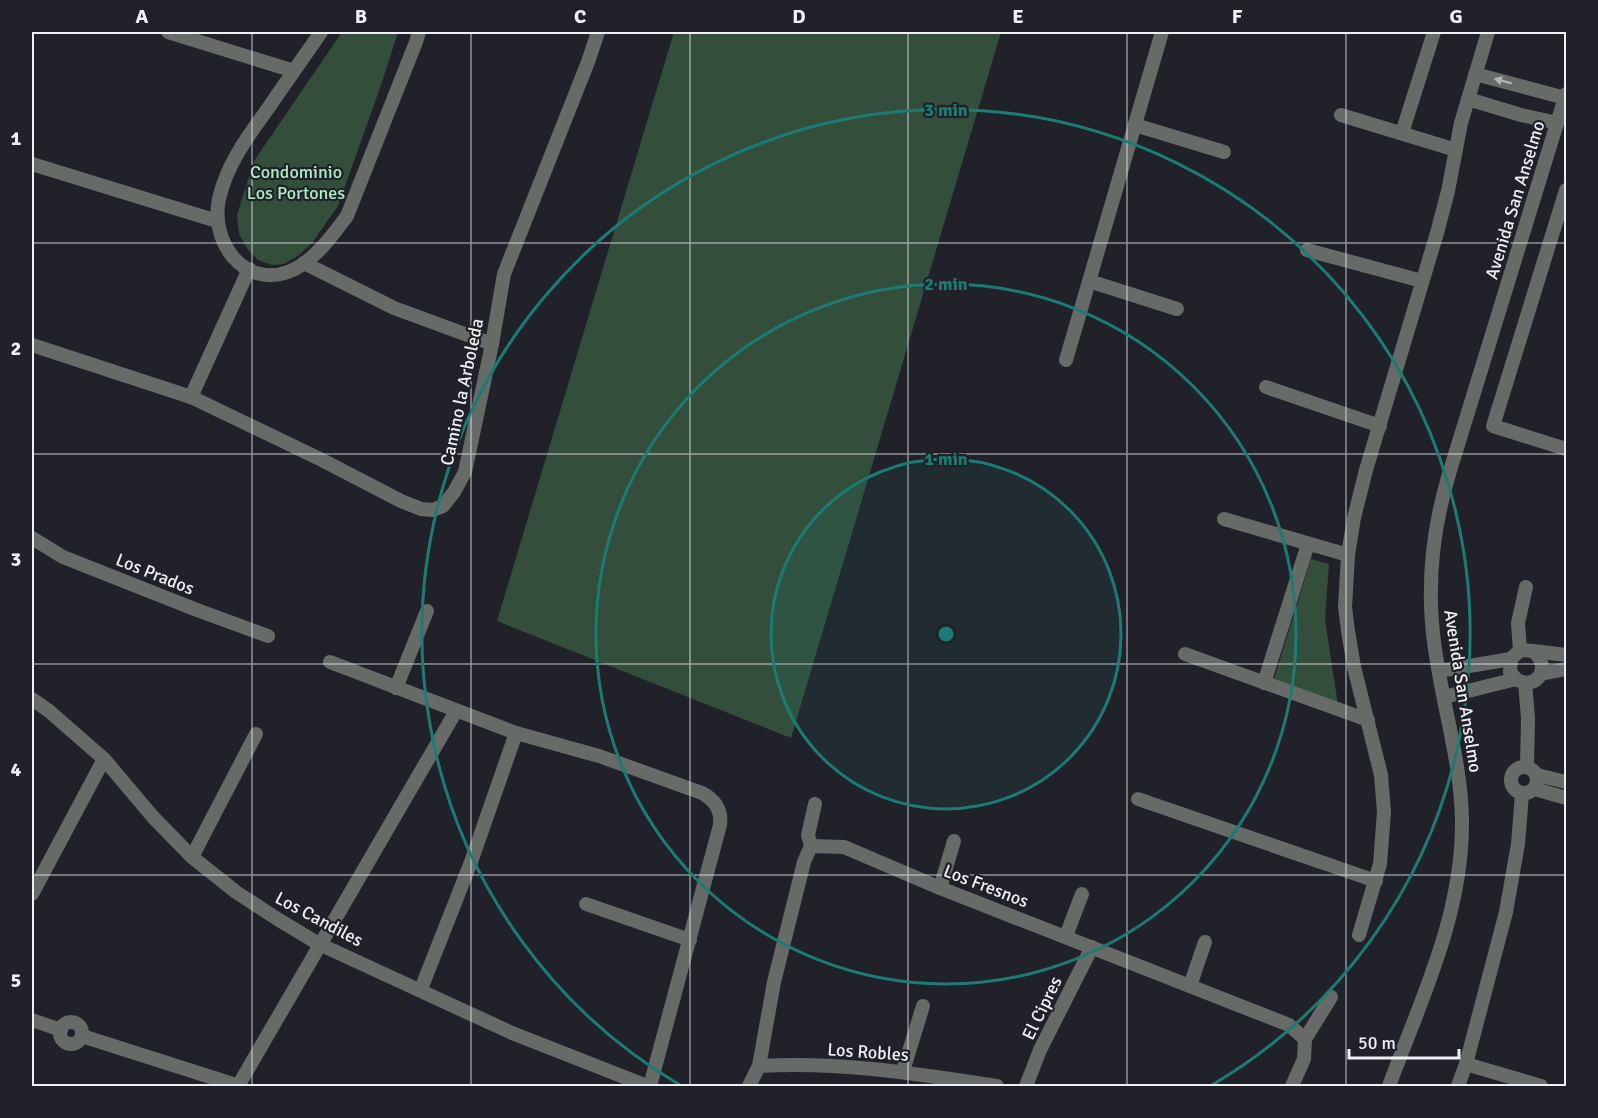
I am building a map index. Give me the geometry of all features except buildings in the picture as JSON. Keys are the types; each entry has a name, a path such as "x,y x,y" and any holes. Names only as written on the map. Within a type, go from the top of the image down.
{"street":[{"path":"168,32 294,71"},
{"path":"321,32 240,148 226,174 219,200 217,221 222,241 235,261 268,276 288,272 304,263 330,239 347,216 419,32"},
{"name":"Camino la Arboleda","path":"32,345 191,397 421,509 433,510 443,506 465,472 504,274 598,32"},
{"path":"1066,360 1162,32"},
{"path":"1402,134 1434,32"},
{"path":"1359,935 1376,881 1383,840 1384,812 1381,775 1354,667 1348,631 1345,607 1348,555 1366,470 1446,201 1468,99 1488,32"},
{"path":"1475,74 1566,96"},
{"name":"Avenida San Anselmo","path":"1389,1086 1444,941 1456,887 1461,839 1460,792 1432,627 1432,559 1438,516 1566,96"},
{"path":"1468,99 1557,123"},
{"path":"1341,115 1456,150"},
{"path":"1135,125 1224,152"},
{"path":"32,164 217,221"},
{"path":"1566,190 1493,426 1566,448"},
{"path":"1307,250 1422,281"},
{"path":"304,263 394,308 492,344"},
{"path":"191,397 249,269"},
{"path":"1089,281 1177,309"},
{"path":"1266,387 1380,426"},
{"path":"1224,519 1348,555"},
{"name":"Los Prados","path":"32,538 63,557 268,636"},
{"path":"1264,683 1308,544"},
{"path":"1458,1086 1466,1064 1506,912 1530,781 1528,718 1520,681 1510,672 1521,654 1518,623 1526,587"},
{"path":"396,688 427,611"},
{"path":"1185,654 1368,720"},
{"path":"1444,697 1537,679 1541,674 1542,661 1521,654"},
{"path":"1439,671 1521,654 1566,655"},
{"path":"330,662 516,734 599,756 702,793 713,801 720,812 720,825 648,1086"},
{"path":"1541,674 1566,669"},
{"name":"Los Candiles","path":"32,699 104,759 165,831 192,857 236,892 319,944 421,989 512,1033 648,1086"},
{"path":"32,1020 61,1030 65,1024 73,1022 81,1028 82,1036 238,1086 456,711"},
{"path":"421,989 471,862 516,734"},
{"path":"192,857 256,735"},
{"path":"32,894 104,759"},
{"path":"1530,781 1566,782"},
{"path":"1530,781 1566,798"},
{"path":"1138,799 1376,881"},
{"path":"749,1086 759,1066 774,982 804,862 811,846 808,835 814,804"},
{"path":"940,888 954,841"},
{"name":"Los Fresnos","path":"811,846 844,847 940,888 1289,1025 1305,1039"},
{"path":"1066,936 1082,894"},
{"path":"586,904 690,940"},
{"path":"1190,986 1205,942"},
{"name":"El Cipres","path":"1026,1086 1040,1050 1092,947"},
{"path":"1292,1086 1304,1059 1305,1039 1331,997"},
{"path":"903,1071 923,1006"},
{"name":"Los Robles","path":"759,1066 789,1064 903,1071 997,1086"},
{"path":"1466,1064 1541,1086"}],"green space":[{"name":"Condominio Los Portones","path":"342,32 398,32 338,206 312,243 299,255 284,264 272,265 258,260 248,250 239,234 237,215 254,161"},
{"path":"674,32 1001,32 791,738 497,621"},
{"path":"1311,559 1329,564 1325,620 1338,705 1274,679"}]}
